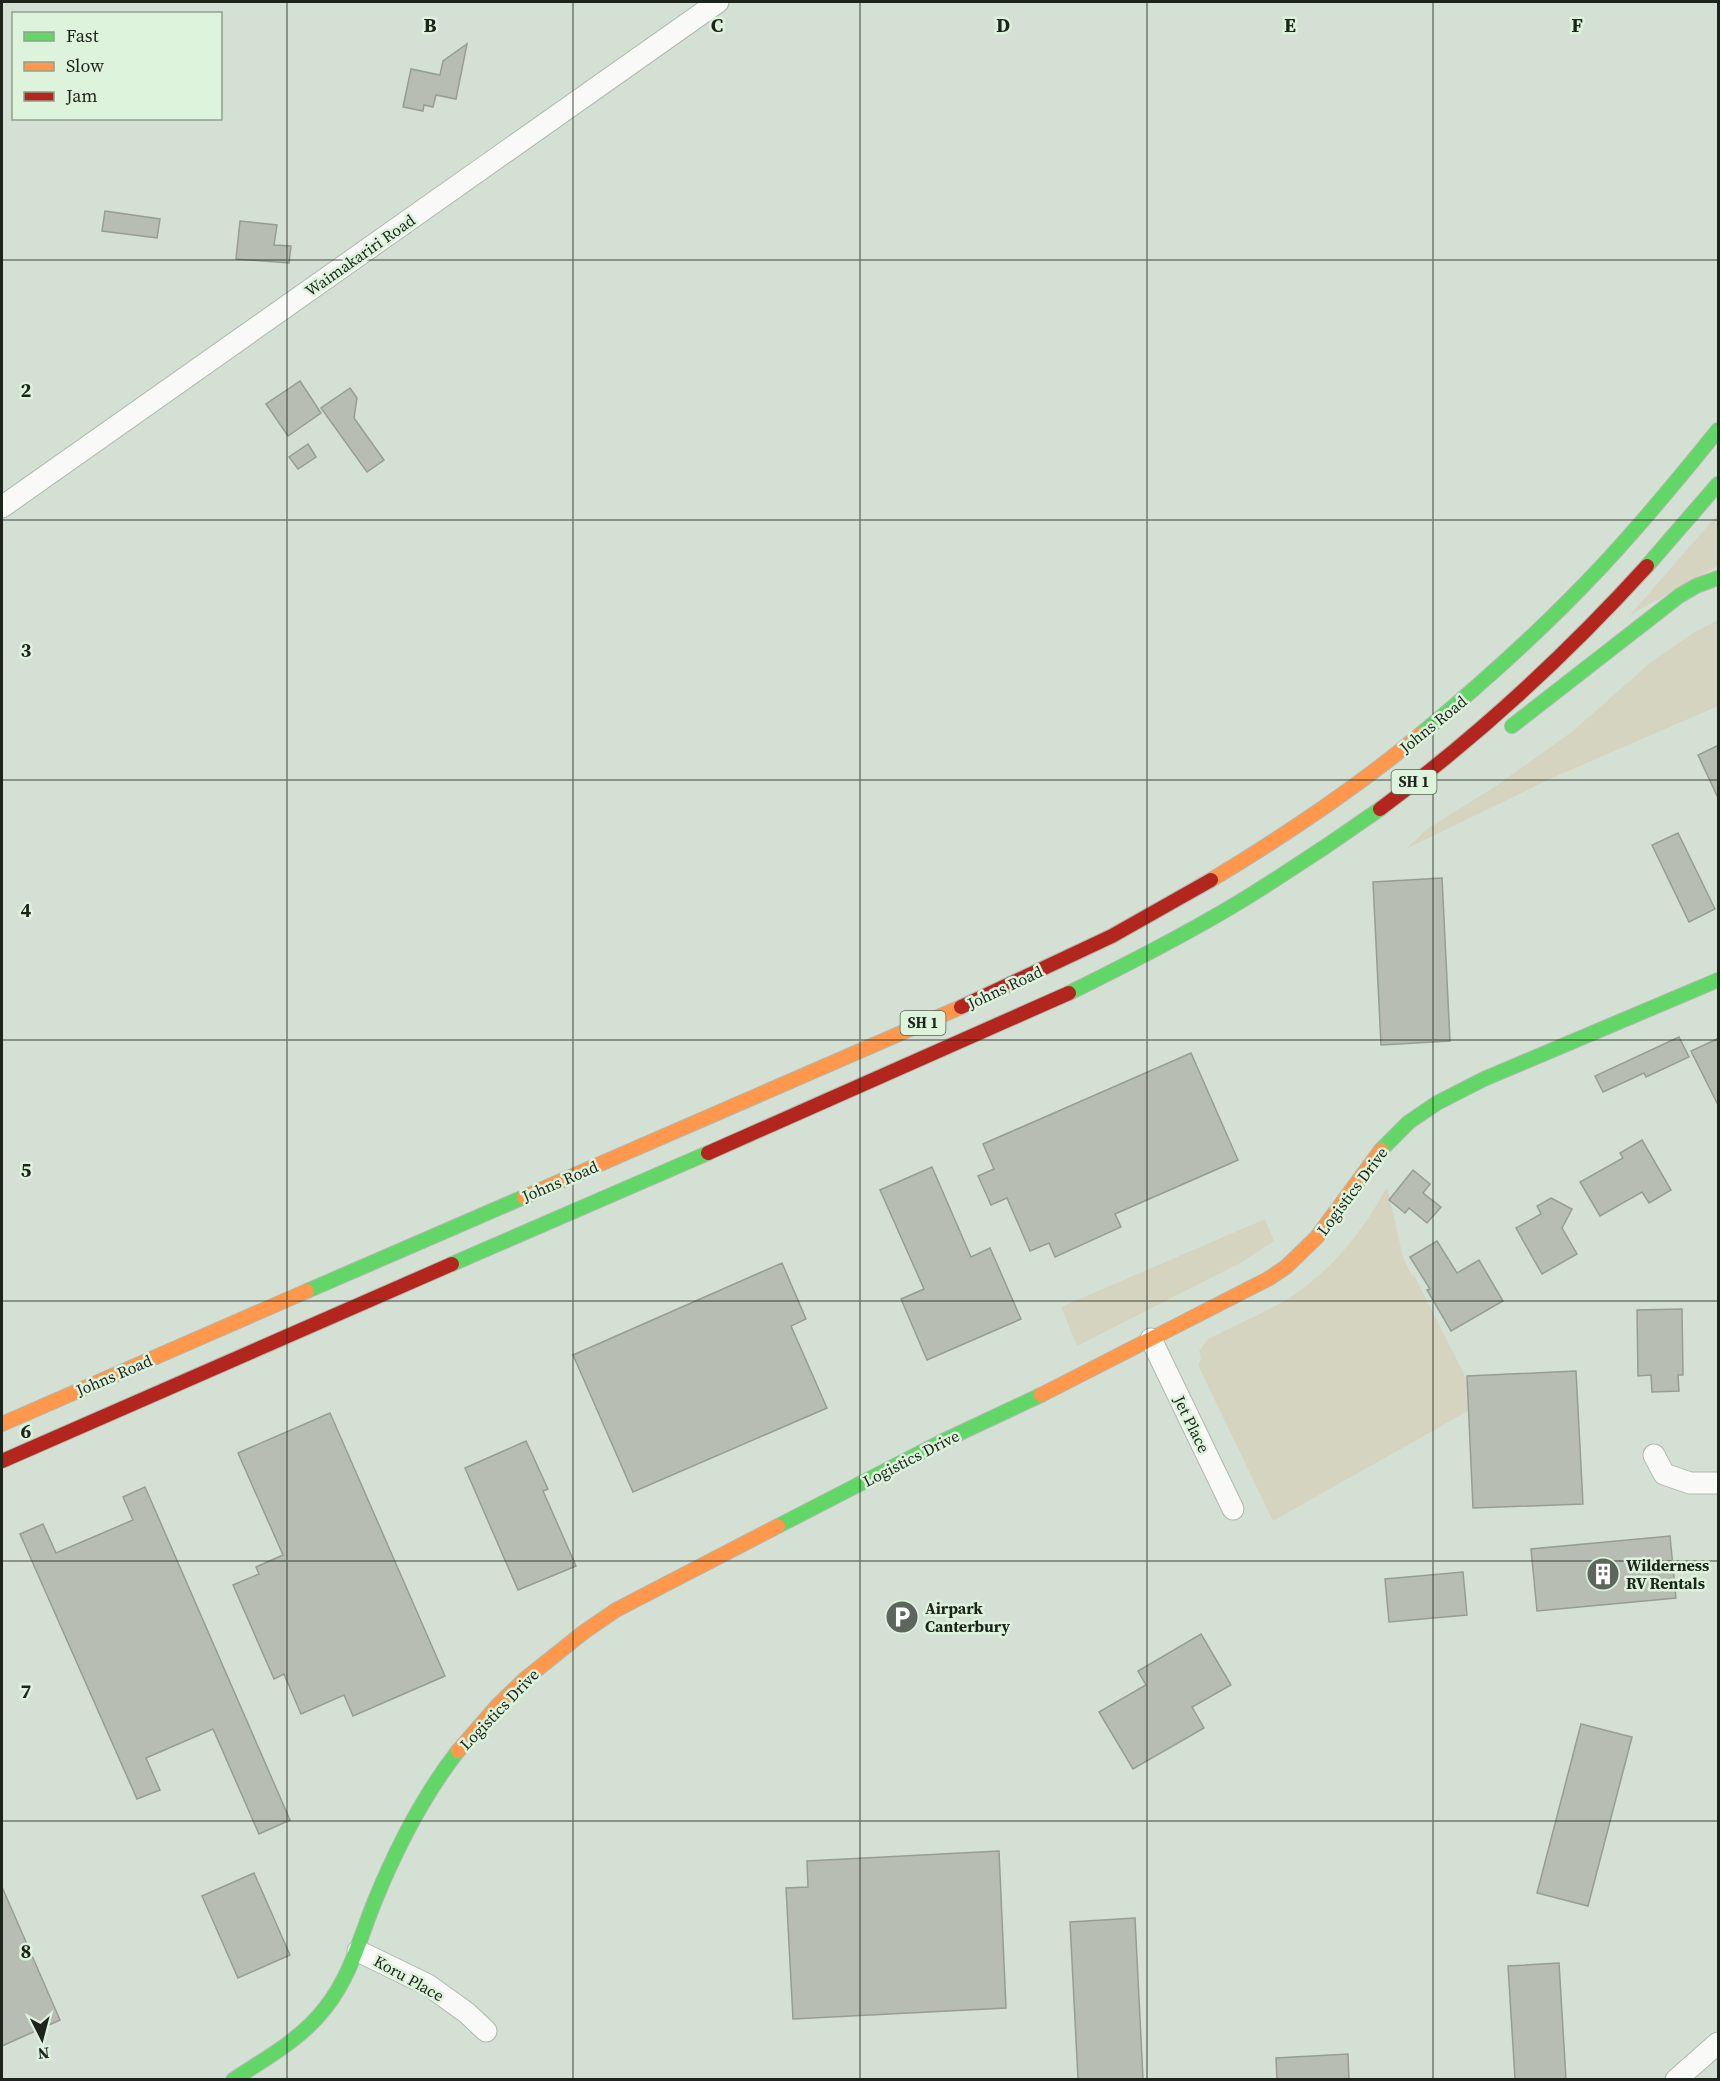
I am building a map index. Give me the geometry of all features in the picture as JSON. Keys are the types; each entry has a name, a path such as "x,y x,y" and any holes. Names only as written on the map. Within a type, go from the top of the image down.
{"main road":[{"name":"Johns Road","path":"2,1424 993,993 1081,951 1182,898 1311,816 1425,731 1482,683 1559,611 1617,550 1656,507 1719,430"},
{"name":"Johns Road","path":"2,1461 1050,1003 1176,939 1256,892 1389,803 1503,709 1599,619 1666,547 1719,484"},
{"path":"1504,732 1679,596 1696,586 1719,578"},
{"path":"1050,1003 1140,969 1190,947"},
{"name":"Logistics Drive","path":"232,2079 282,2049 328,2005 358,1951 379,1890 408,1829 429,1792 452,1758 482,1722 515,1687 548,1658 616,1610 943,1441 1045,1393 1244,1292 1286,1267 1317,1237 1378,1153 1409,1122 1437,1103 1484,1079 1719,980"}],"street":[{"name":"Waimakariri Road","path":"2,507 718,2"},
{"name":"Jet Place","path":"1151,1339 1233,1509"},
{"path":"1654,1455 1664,1474 1690,1483 1719,1483"},
{"name":"Koru Place","path":"358,1951 428,1985 467,2013 486,2031"},
{"path":"1677,2079 1719,2043"}],"green space":[{"path":"1718,514 1718,566 1630,615"},
{"path":"1718,620 1718,706 1552,778 1406,849 1427,829 1496,786 1573,731 1650,663 1693,633"},
{"path":"1387,1187 1403,1257 1467,1380 1468,1411 1273,1521 1198,1365 1201,1358 1199,1351 1208,1339 1281,1303 1320,1274 1357,1234"},
{"path":"1265,1219 1274,1241 1242,1262 1077,1346 1061,1307"}],"building":[{"path":"467,44 456,99 436,95 433,107 424,105 423,111 403,107 411,69 440,75 443,61"},
{"path":"105,211 160,219 157,238 102,231"},
{"path":"240,221 277,225 274,245 291,246 289,263 236,259"},
{"path":"300,381 321,413 288,436 266,404"},
{"path":"350,388 357,398 354,418 384,460 367,472 321,408"},
{"path":"308,444 316,457 298,469 289,457"},
{"path":"1719,745 1719,800 1698,755"},
{"path":"1678,833 1715,909 1689,922 1652,845"},
{"path":"1442,878 1450,1041 1381,1045 1373,882"},
{"path":"1679,1037 1689,1057 1646,1077 1644,1073 1603,1092 1595,1076"},
{"path":"1719,1038 1719,1107 1691,1051"},
{"path":"1191,1053 1238,1160 1115,1214 1121,1227 1055,1257 1049,1243 1030,1251 1007,1198 991,1205 978,1176 994,1169 983,1144"},
{"path":"1642,1140 1671,1190 1649,1203 1642,1192 1600,1216 1580,1182 1623,1158 1620,1153"},
{"path":"932,1167 971,1257 990,1248 1021,1319 927,1360 901,1299 924,1289 880,1190"},
{"path":"1413,1170 1430,1184 1423,1193 1441,1207 1427,1223 1409,1208 1405,1213 1389,1200"},
{"path":"1551,1198 1572,1209 1562,1228 1577,1254 1542,1274 1516,1228 1541,1214 1537,1206"},
{"path":"1437,1241 1457,1273 1479,1260 1503,1301 1451,1331 1427,1290 1430,1289 1410,1257"},
{"path":"782,1263 806,1319 791,1326 827,1408 633,1492 573,1355"},
{"path":"1682,1309 1683,1375 1678,1375 1679,1391 1652,1392 1651,1375 1638,1376 1637,1310"},
{"path":"1576,1371 1583,1504 1473,1508 1467,1376"},
{"path":"330,1413 445,1676 353,1716 344,1695 301,1714 284,1674 274,1679 233,1585 259,1574 256,1567 283,1555 238,1453"},
{"path":"526,1441 548,1489 543,1491 576,1566 518,1590 465,1468"},
{"path":"145,1487 290,1820 259,1834 213,1729 146,1758 160,1790 137,1799 20,1534 43,1524 56,1553 133,1520 123,1497"},
{"name":"Wilderness RV Rentals","path":"1670,1536 1676,1598 1537,1611 1531,1549"},
{"path":"1463,1572 1467,1615 1389,1622 1385,1579"},
{"path":"1201,1634 1231,1685 1192,1707 1204,1728 1133,1769 1099,1712 1146,1685 1138,1671"},
{"path":"1581,1724 1632,1737 1588,1906 1537,1893"},
{"path":"999,1851 1006,2008 793,2019 786,1888 808,1887 807,1861"},
{"path":"254,1873 290,1955 238,1978 202,1896"},
{"path":"2,1887 60,2020 2,2046"},
{"path":"1135,1918 1143,2079 1078,2079 1070,1922"},
{"path":"1559,1963 1566,2079 1515,2079 1508,1966"},
{"path":"1348,2054 1349,2079 1277,2079 1276,2058"}],"traffic: fast":[{"path":"1421,734 1514,653 1581,588 1647,516 1718,430"},
{"path":"1647,566 1718,484"},
{"path":"1512,726 1679,596 1696,586 1718,578"},
{"path":"1069,993 1232,907 1380,809"},
{"path":"1381,1150 1409,1122 1437,1103 1484,1079 1718,980"},
{"path":"452,1264 708,1153"},
{"path":"307,1291 524,1197"},
{"path":"778,1526 943,1441 1041,1395"},
{"path":"233,2080 295,2038 326,2007 348,1970 374,1903 401,1843 421,1805 458,1751"}],"traffic: slow":[{"path":"1211,880 1319,811 1421,734"},
{"path":"524,1197 961,1007"},
{"path":"1041,1395 1268,1279 1286,1267 1317,1237 1381,1150"},
{"path":"2,1424 307,1291"},
{"path":"458,1751 498,1705 525,1679 584,1632 616,1610 778,1526"}],"traffic: jam":[{"path":"1380,809 1416,782 1520,694 1647,566"},
{"path":"961,1007 1112,936 1211,880"},
{"path":"708,1153 1069,993"},
{"path":"2,1461 452,1264"}],"place":[{"name":"Wilderness RV Rentals","path":"1603,1574"},
{"name":"Airpark Canterbury","path":"902,1617"}]}
